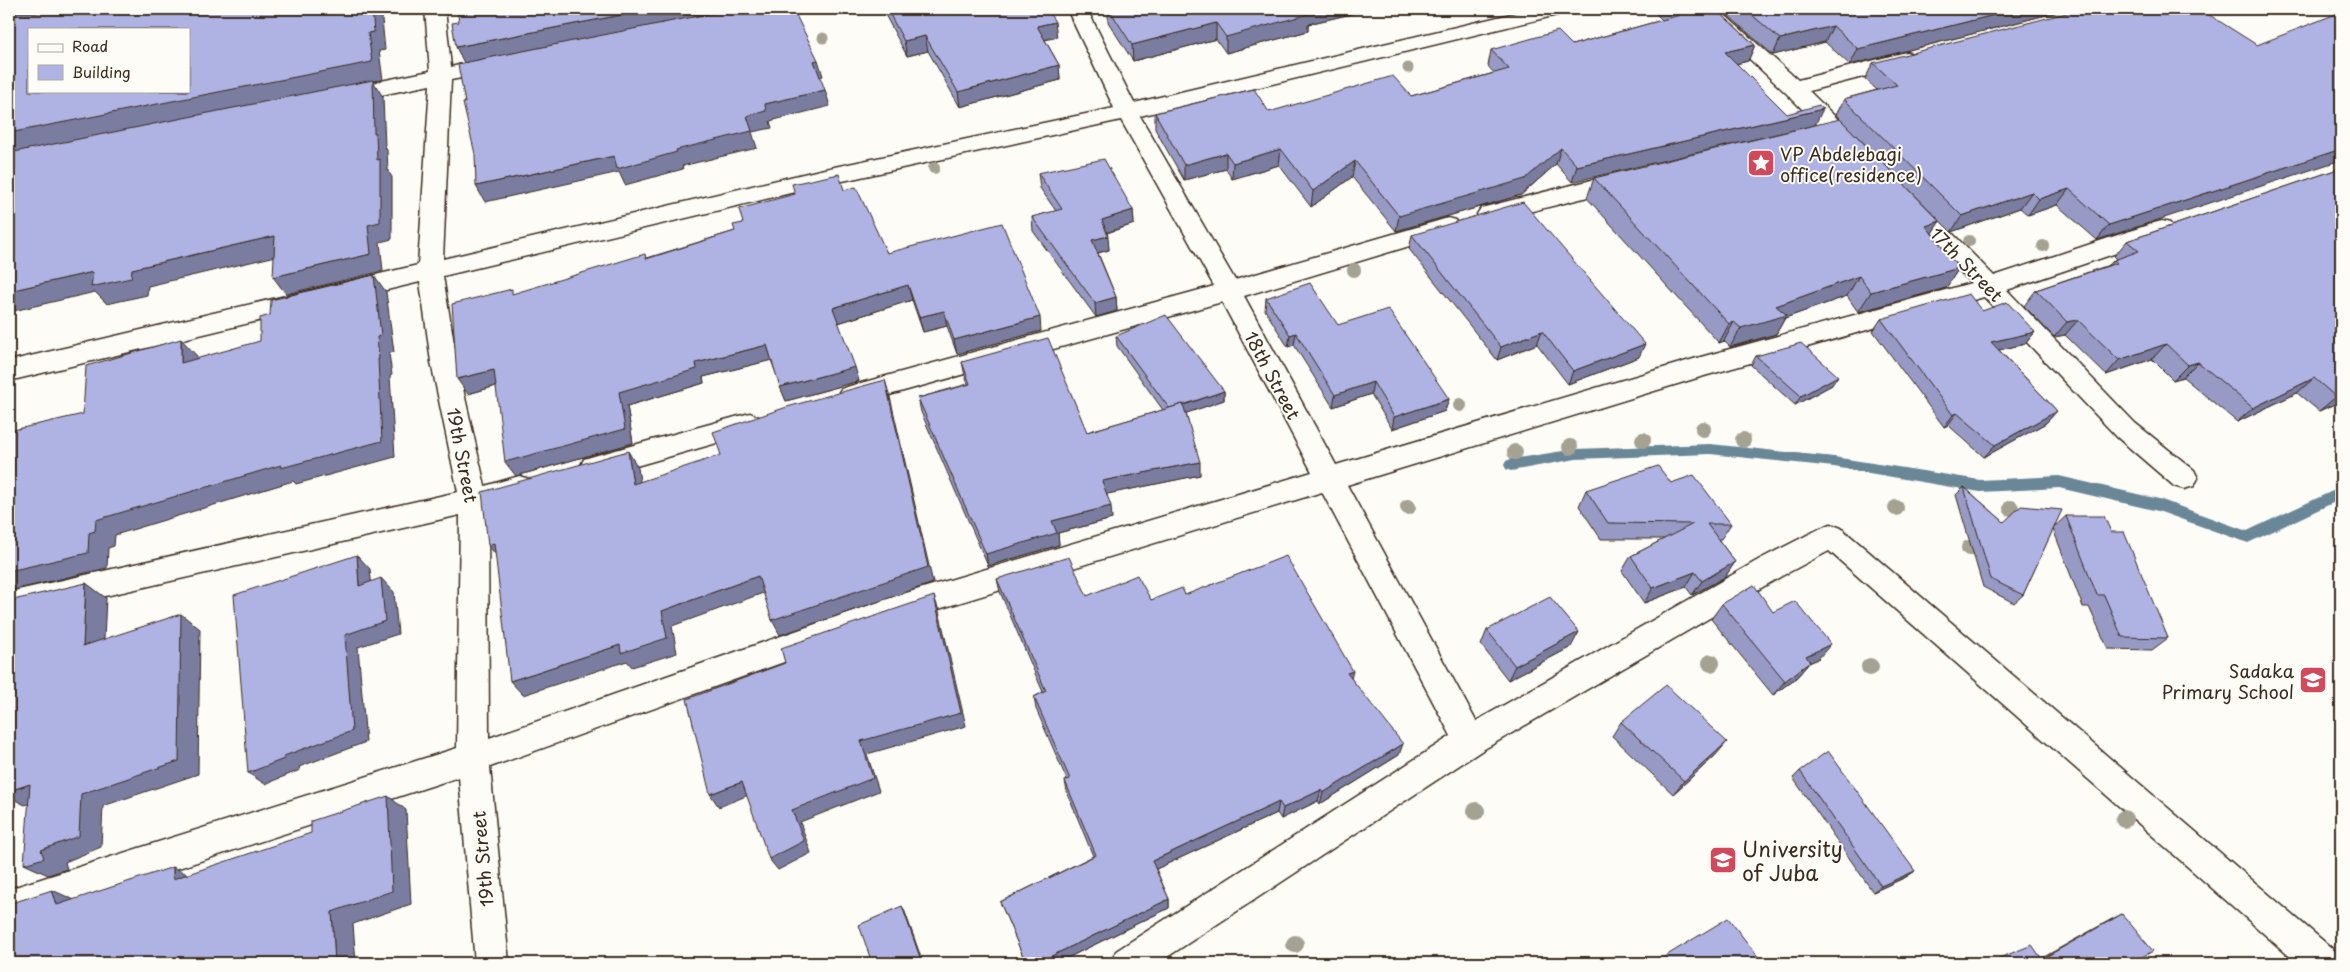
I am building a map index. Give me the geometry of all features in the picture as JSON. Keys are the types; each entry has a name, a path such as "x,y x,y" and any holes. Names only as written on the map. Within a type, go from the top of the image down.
{"street":[{"name":"19th Street","path":"436,9 441,76 430,269 444,362 474,500 472,758 492,963"},
{"name":"18th Street","path":"1077,9 1127,112 1228,291 1470,741"},
{"path":"9,371 430,269 820,178 1127,112 1557,9"},
{"path":"1706,9 1794,88 1871,165"},
{"path":"1794,88 1926,54"},
{"path":"324,100 479,68"},
{"path":"1806,136 1835,129"},
{"path":"823,404 1228,291 1533,201 1646,174"},
{"name":"17th Street","path":"1891,185 2126,430 2184,478"},
{"path":"9,906 472,758 896,609 1697,368 1990,287 2187,221"},
{"path":"568,474 776,416"},
{"path":"9,605 474,500 540,482"},
{"path":"1128,963 1470,741 1770,568 1830,536 2323,963"}],"building":[{"path":"59,9 372,9 374,32 368,33 372,62 9,133 9,18 14,17 16,13 36,13"},
{"path":"457,9 652,9 456,47 452,23 459,22"},
{"path":"733,9 793,9 818,60 814,61 825,90 765,104 766,111 747,116 752,131 676,150 677,152 617,169 614,156 476,186 475,154 463,103 465,103 458,64"},
{"path":"887,9 1047,9 1055,22 1037,26 1059,65 958,92 925,36 904,41"},
{"path":"1109,9 1305,9 1309,14 1226,37 1216,23 1132,45"},
{"path":"1673,9 1716,9 1755,45 1725,52 1787,114 1819,105 1823,109 1577,166 1561,148 1525,179 1399,216 1355,161 1313,191 1281,149 1233,163 1226,153 1184,165 1155,113 1254,89 1269,112 1393,76 1411,96 1509,69 1491,50 1558,31 1572,45 1680,15"},
{"path":"1745,9 2018,9 1858,49 1833,26 1780,39"},
{"path":"2085,9 2200,9 2257,45 2341,12 2341,149 2109,225 2069,189 2039,199 2032,192 1962,216 1844,99 1897,85 1873,63"},
{"path":"373,80 374,133 376,133 377,160 380,159 380,222 368,225 371,254 273,277 275,236 132,269 131,278 91,287 93,272 9,291 9,153"},
{"path":"1840,119 1940,221 1926,226 1959,268 1871,292 1859,276 1776,306 1787,315 1741,328 1734,322 1729,324 1594,178"},
{"path":"1104,159 1133,210 1102,220 1108,236 1092,240 1116,297 1095,303 1032,217 1062,209 1038,173"},
{"path":"2341,168 2341,394 2336,397 2314,378 2253,408 2198,362 2188,365 2166,344 2119,360 2078,320 2067,322 2036,290 2117,263 2114,260 2139,251 2127,241"},
{"path":"839,174 844,190 856,187 887,253 1002,223 1040,317 954,340 944,311 919,317 908,285 833,308 855,367 780,387 767,345 696,363 697,369 619,392 625,429 505,462 494,370 457,379 452,304 512,289 512,294 645,254 646,259 735,231 733,225 743,223 739,209 795,194 792,184"},
{"path":"1523,202 1645,344 1573,371 1542,331 1501,347 1412,235"},
{"path":"374,275 381,335 377,337 382,441 281,468 281,465 96,520 95,531 89,533 88,553 9,571 9,431 83,414 86,366 181,339 181,363 260,341 260,318 270,315 271,300"},
{"path":"1310,283 1338,325 1388,309 1449,399 1394,417 1373,382 1335,395 1296,333 1290,335 1266,298"},
{"path":"1969,294 1982,311 2007,302 2035,332 1991,342 2057,411 1995,445 1957,413 1953,415 1881,319"},
{"path":"1166,315 1224,391 1169,408 1116,336"},
{"path":"1048,338 1087,432 1183,404 1200,462 1102,481 1111,506 1052,521 1057,533 986,554 918,398 970,384 962,362"},
{"path":"1801,343 1838,376 1801,396 1756,356"},
{"path":"885,380 928,567 772,620 758,576 662,611 667,638 621,653 620,645 510,681 494,543 488,545 482,492 628,451 633,484 721,455 713,432 787,407"},
{"path":"1658,466 1671,483 1694,475 1731,524 1707,524 1735,562 1702,581 1695,572 1653,588 1631,556 1693,524 1608,523 1586,490"},
{"path":"1964,487 2004,522 2021,506 2062,510 2023,595 1991,579"},
{"path":"2066,516 2104,516 2111,532 2124,532 2168,638 2122,637 2104,595 2097,595"},
{"path":"357,555 359,586 381,578 385,621 345,635 352,731 284,756 284,759 248,773 234,595"},
{"path":"1286,556 1353,671 1347,673 1403,744 1323,793 1321,790 1283,808 1279,802 1152,861 1169,899 1037,963 1026,963 1000,902 1096,855 1065,781 1070,779 1034,697 1046,691 997,579 1069,557 1087,596 1137,575 1151,600 1182,588 1185,595"},
{"path":"86,583 83,646 181,614 179,761 81,794 79,836 41,850 44,858 24,864 30,784 9,791 9,601"},
{"path":"1754,585 1773,612 1795,601 1831,644 1806,656 1810,662 1785,681 1722,604"},
{"path":"934,596 961,713 861,741 873,778 792,810 804,841 769,859 742,782 710,794 687,699 785,663 781,648"},
{"path":"1550,597 1579,632 1515,666 1487,630"},
{"path":"1666,685 1727,742 1684,781 1621,722"},
{"path":"1828,751 1915,871 1881,886 1800,771"},
{"path":"388,796 392,891 332,912 335,963 9,963 9,904 52,890 57,905 173,867 173,879 311,833 311,821"},
{"path":"902,906 922,963 872,963 859,925"},
{"path":"2122,914 2153,951 2131,963 1987,963 2032,945 2042,959"},
{"path":"1728,918 1763,963 1654,963"},
{"path":"578,958 579,963 567,963"}],"waterway":[{"path":"1511,465 1576,454 1710,449 1834,462 1980,486 2059,482 2159,505 2248,537 2341,493"}],"place":[{"name":"VP Abdelebagi office(residence)","path":"1761,163"},
{"name":"Sadaka Primary School","path":"2313,680"},
{"name":"University of Juba","path":"1723,860"}]}
